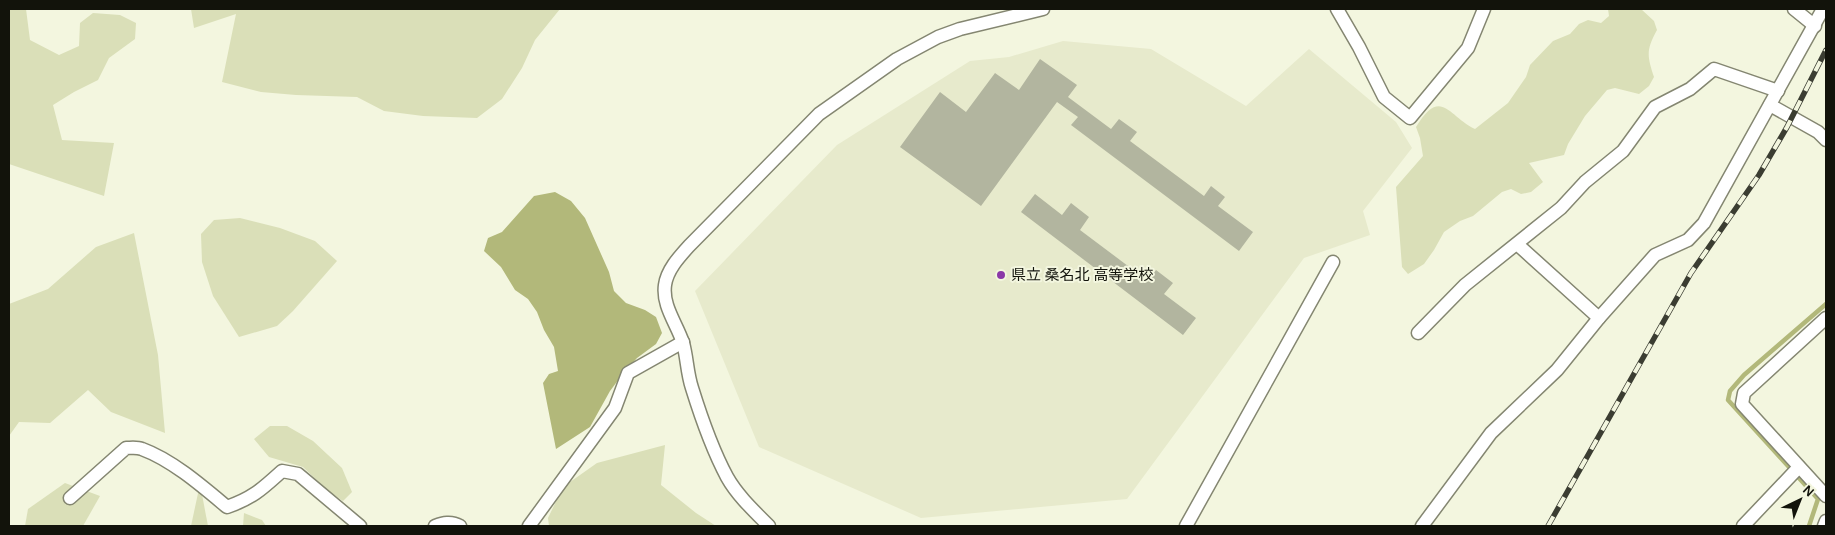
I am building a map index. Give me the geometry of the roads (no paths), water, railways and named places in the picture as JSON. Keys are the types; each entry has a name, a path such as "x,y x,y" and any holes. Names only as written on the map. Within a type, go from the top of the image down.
{"street":[{"path":"769,526 750,507 727,478 710,440 691,387 682,342 666,302 665,285 676,261 819,114 897,59 938,36 1043,9"},
{"path":"1337,9 1359,47 1384,97 1410,118 1468,48 1484,9"},
{"path":"1794,9 1815,26"},
{"path":"1422,526 1491,434 1557,370 1599,318 1655,255 1688,240 1704,223 1823,9"},
{"path":"1418,333 1466,285 1561,208 1585,182 1622,151 1656,107 1690,90 1714,69 1778,91"},
{"path":"1770,105 1818,132 1826,140"},
{"path":"1517,244 1599,318"},
{"path":"1186,526 1333,262"},
{"path":"1826,318 1744,393 1742,404 1826,496"},
{"path":"529,526 615,408 628,373 682,342"},
{"path":"70,498 126,448 140,448 198,482 226,507 245,501 257,494 282,471 298,474 360,526"},
{"path":"1743,526 1799,467"},
{"path":"1824,526 1826,521"},
{"path":"435,526 444,522 460,526"}],"waterway":[{"path":"1809,526 1818,499 1728,400 1730,391 1744,375 1826,304"}],"railway":[{"path":"1548,526 1691,273 1759,175 1787,127 1826,50"}],"place":[{"name":"県立 桑名北 高等学校","path":"1001,275"}]}
